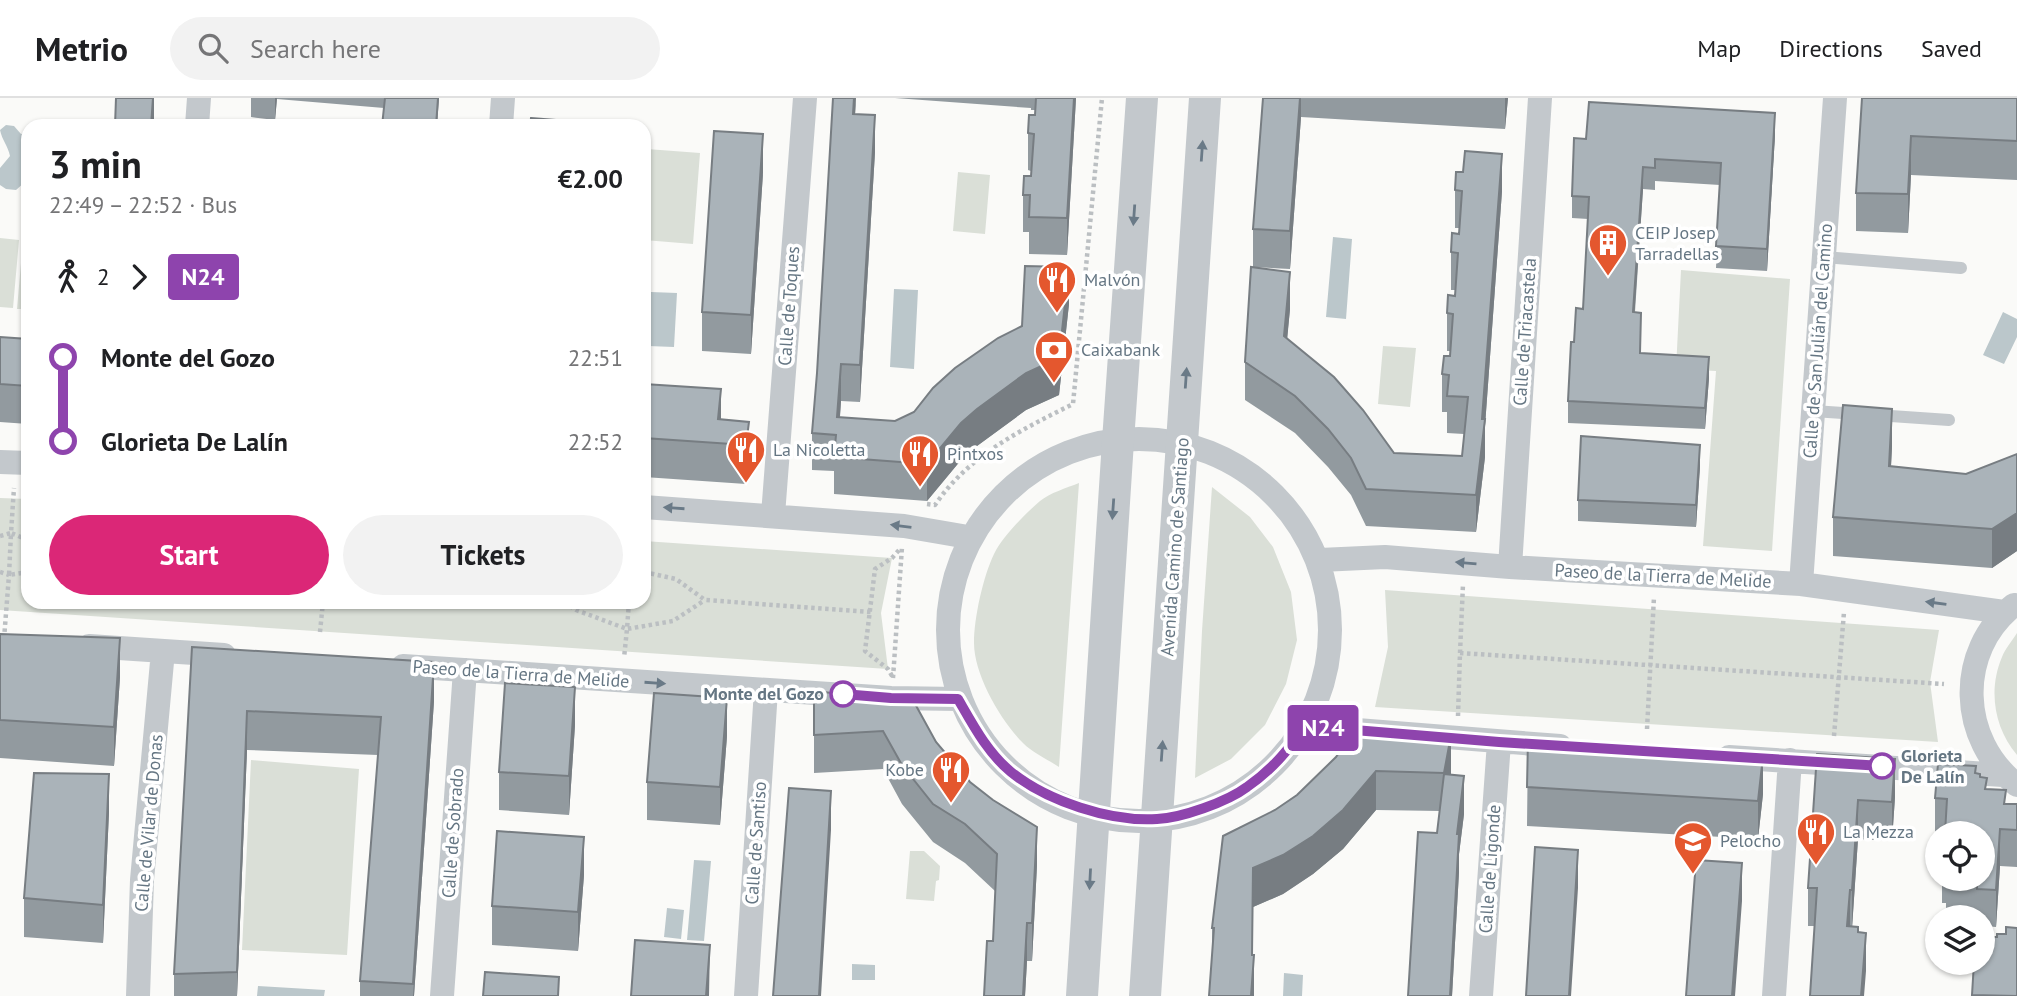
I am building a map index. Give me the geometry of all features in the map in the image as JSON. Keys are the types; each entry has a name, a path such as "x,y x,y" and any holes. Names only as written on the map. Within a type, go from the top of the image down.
{"street":[{"path":"198,119 199,98"},
{"path":"502,119 503,98"},
{"name":"Calle de Toques","path":"774,515 805,98"},
{"path":"1083,996 1142,98"},
{"name":"Avenida Camino de Santiago","path":"1145,996 1205,98"},
{"name":"Calle de Triacastela","path":"1510,567 1540,98"},
{"name":"Calle de San Julián del Camino","path":"1801,584 1835,98"},
{"path":"1118,441 1181,447 1226,459 1266,485 1297,519 1320,560 1331,601 1333,645 1324,687 1306,726 1279,761 1245,789 1204,808 1158,819 1094,811 1048,796 1011,771 980,738 958,699 945,645 948,589 968,537 1021,480 1081,447 1118,441"},
{"path":"0,462 21,463"},
{"path":"651,506 774,515 903,537 968,537"},
{"name":"Paseo de la Tierra de Melide","path":"1320,560 1385,557 1801,584 2010,607"},
{"path":"2010,607 1983,641 1972,676 1972,711 1982,745 2010,780"},
{"path":"70,645 245,656"},
{"name":"Calle de Vilar de Donas","path":"138,996 142,880 163,651"},
{"name":"Paseo de la Tierra de Melide","path":"381,665 766,690 892,687 958,699"},
{"name":"Calle de Sobrado","path":"442,996 465,670"},
{"name":"Calle de Santiso","path":"746,996 766,690"},
{"path":"1306,726 1580,747"},
{"name":"Calle de Ligonde","path":"1481,996 1499,742"},
{"path":"1712,755 2010,780"},
{"path":"1774,996 1790,760"}],"lane":[{"path":"1824,257 1961,268"},
{"path":"1813,411 1949,420"}],"path":[{"path":"921,504 935,505 963,471 988,451 1012,435 1073,404 1102,98"},
{"path":"4,640 14,488"},
{"path":"0,536 11,533 21,537"},
{"path":"892,687 888,669 865,651 875,569 892,558 903,537"},
{"path":"892,687 903,537"},
{"path":"0,572 9,575 21,573"},
{"path":"651,574 676,579 705,600 871,612"},
{"path":"1458,718 1463,584"},
{"path":"1647,729 1654,596"},
{"path":"574,609 627,629 673,621 705,600"},
{"path":"320,632 322,609"},
{"path":"624,658 628,609"},
{"path":"1834,736 1844,612"},
{"path":"1460,653 1944,684"}],"shaded area":[{"path":"6,125 14,126 21,134 21,186 16,190 0,185 0,168 10,156 0,130"},
{"path":"651,149 700,153 693,244 651,241"},
{"path":"958,172 990,175 985,234 953,231"},
{"path":"1333,237 1352,239 1346,319 1326,317"},
{"path":"0,238 19,240 13,308 0,307"},
{"path":"21,263 21,309 17,309"},
{"path":"1681,270 1790,279 1772,551 1703,546 1716,371 1676,369"},
{"path":"894,289 918,290 914,369 890,367"},
{"path":"651,292 677,293 674,347 651,346"},
{"path":"2003,312 2017,319 2017,337 2004,364 1983,355"},
{"path":"1383,346 1416,348 1410,407 1378,404"},
{"path":"1079,483 1059,767 1023,743 1006,723 990,697 979,669 975,656 974,633 986,574 1003,540 1040,501"},
{"path":"1212,487 1250,517 1273,547 1291,592 1297,640 1286,684 1265,725 1231,759 1195,778 1202,631"},
{"path":"0,498 21,499 21,609 651,609 651,541 892,558 881,613 888,669 0,610"},
{"path":"1385,590 1939,630 1930,682 1938,742 1375,707 1388,647"},
{"path":"2017,633 2017,755 1998,721 1995,682 2002,657"},
{"path":"251,760 359,769 347,955 242,950"},
{"path":"910,851 924,851 940,866 934,901 906,899"},
{"path":"694,860 711,861 704,941 687,940"},
{"path":"667,908 684,910 681,939 664,937"},
{"path":"852,964 875,965 875,980 852,980"},
{"path":"1284,973 1303,975 1302,996 1283,996"},
{"path":"258,986 325,990 324,996 257,996"}],"building":[{"path":"116,98 153,98 152,119 115,119"},
{"path":"385,98 438,98 436,119 383,119"},
{"path":"833,98 854,98 853,114 875,115 860,365 841,364 837,417 895,421 914,412 933,388 955,368 998,338 1022,326 1025,266 1069,267 1059,358 1026,373 977,409 961,423 927,464 834,457 836,435 812,433"},
{"path":"1036,98 1074,98 1067,218 1029,217 1030,195 1023,195 1024,176 1031,176 1034,134 1028,133 1029,115 1035,115"},
{"path":"1263,98 1300,98 1290,231 1253,229"},
{"path":"1862,98 2017,98 2017,141 1911,136 1908,194 1856,193"},
{"name":"CEIP Josep Tarradellas","path":"1589,102 1775,113 1767,249 1716,246 1721,163 1655,159 1655,168 1643,167 1633,312 1641,313 1640,353 1709,357 1705,408 1568,401 1576,308 1583,309 1589,197 1572,196 1574,138 1586,139"},
{"path":"714,131 763,134 751,315 702,312"},
{"path":"1465,151 1502,154 1482,419 1485,419 1476,495 1366,489 1351,458 1328,429 1295,396 1245,362 1251,267 1290,272 1284,336 1334,377 1363,410 1394,453 1462,456 1468,397 1447,396 1449,375 1442,374 1444,356 1450,356 1453,314 1447,313 1448,295 1455,296 1458,253 1451,252 1452,233 1459,234 1462,191 1455,190 1456,172 1463,172"},
{"path":"0,337 21,338 21,386 0,384"},
{"path":"651,384 721,389 718,419 749,422 746,445 651,438"},
{"path":"1843,405 1892,409 1889,466 1966,474 2017,454 2017,513 1992,529 1833,517"},
{"path":"1581,436 1700,445 1696,505 1578,500"},
{"path":"0,634 120,638 114,727 0,720"},
{"path":"192,647 434,662 413,984 360,981 381,717 247,711 237,972 174,974"},
{"path":"505,683 575,687 569,776 499,772"},
{"path":"814,691 914,702 936,742 970,782 993,800 1037,827 1032,923 1027,923 1023,996 984,996 987,941 993,941 997,854 965,824 933,804 902,765 883,731 814,735"},
{"path":"654,693 727,698 720,787 647,782"},
{"path":"1355,729 1451,735 1444,773 1376,771 1343,810 1313,836 1283,855 1253,868 1254,955 1251,996 1209,996 1212,928 1223,836 1275,810 1297,795 1336,757"},
{"path":"1528,739 1763,756 1758,801 1527,787"},
{"path":"1817,754 1895,759 1892,802 1858,800 1847,926 1858,927 1858,932 1866,933 1861,996 1810,996 1817,888 1808,888"},
{"path":"1938,764 1976,766 1975,773 1987,778 1985,789 2006,790 2004,804 2017,804 2017,830 2000,829 1996,890 1995,821 1946,821 1947,799 1935,798"},
{"path":"34,773 109,774 103,905 24,898"},
{"path":"1444,774 1464,776 1457,834 1450,996 1408,996 1418,832 1437,833"},
{"path":"789,788 831,791 819,996 773,996"},
{"path":"497,831 584,837 578,912 492,906"},
{"path":"1535,847 1578,850 1569,996 1526,996"},
{"path":"1696,860 1742,863 1732,996 1686,996"},
{"path":"2006,927 2017,928 2017,996 1972,995 1973,975 1995,975 1995,937 1997,934 2006,934"},
{"path":"635,940 710,945 706,996 631,996"},
{"path":"485,972 559,977 558,996 483,996"}],"bus line":[{"name":"N24","path":"843,694 958,699 980,738 1011,771 1048,796 1094,811 1126,817 1158,819 1204,808 1245,789 1279,761 1306,726 1499,742 1882,766"}],"place":[{"name":"CEIP Josep Tarradellas","path":"1608,277"},
{"name":"Malvón","path":"1057,314"},
{"name":"Caixabank","path":"1054,384"},
{"name":"La Nicoletta","path":"746,484"},
{"name":"Pintxos","path":"920,488"},
{"name":"Monte del Gozo","path":"843,694"},
{"name":"Glorieta De Lalín","path":"1882,766"},
{"name":"Kobe","path":"951,804"},
{"name":"La Mezza","path":"1816,866"},
{"name":"Pelocho","path":"1693,875"}]}
